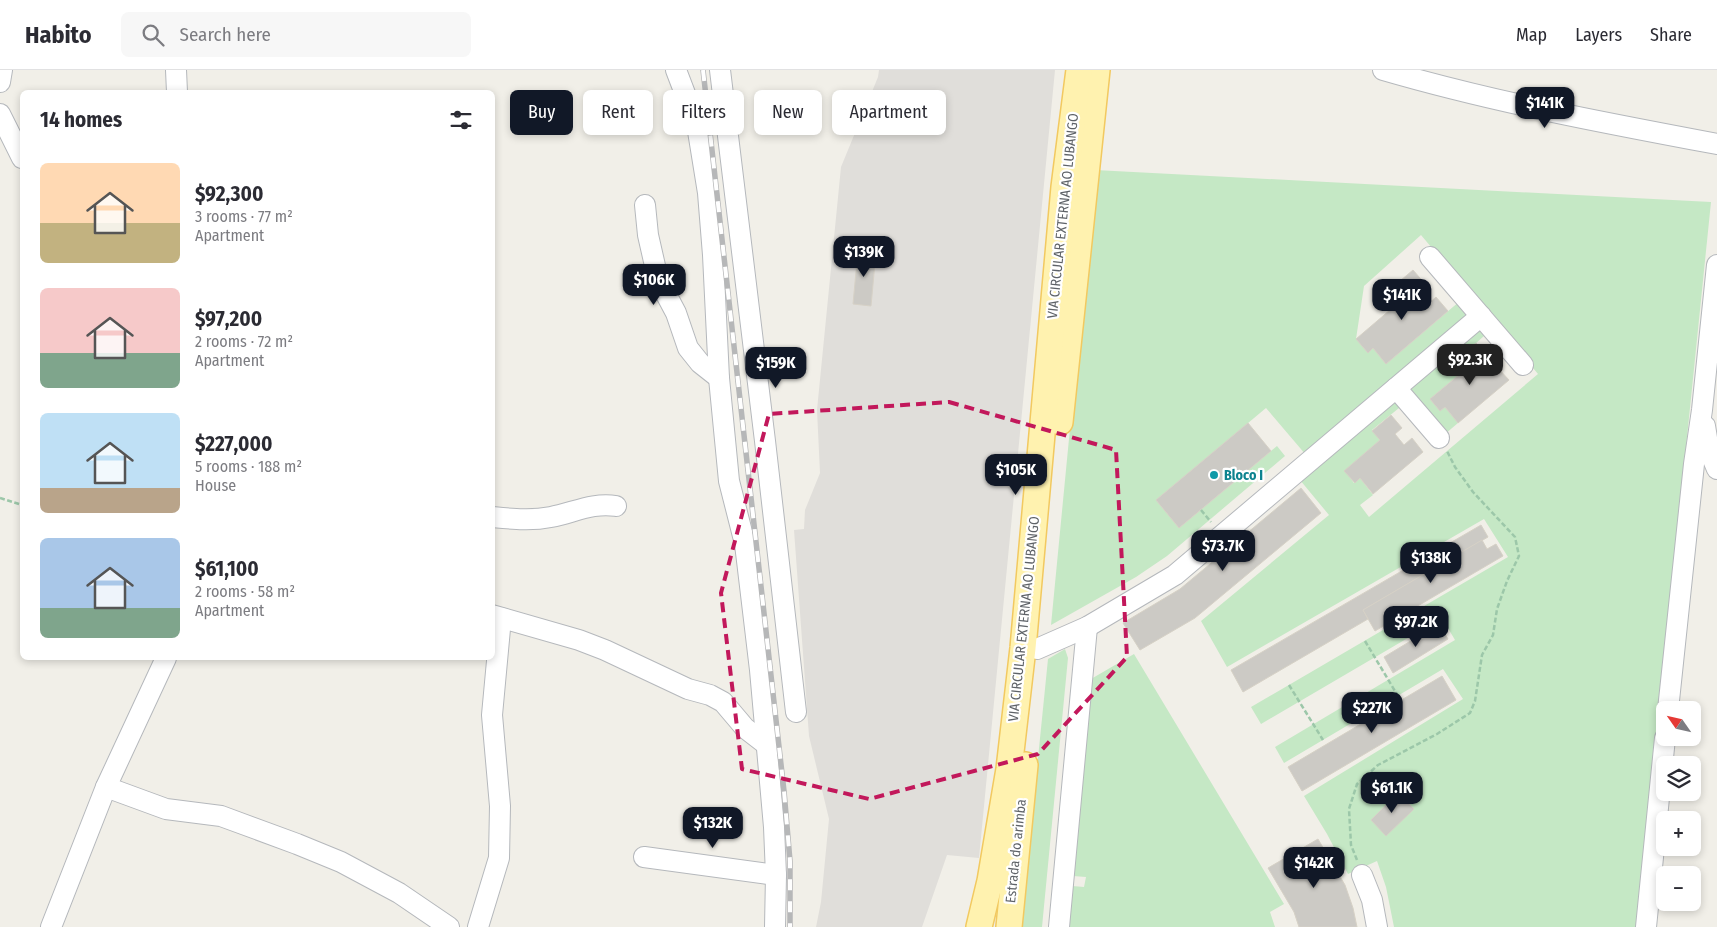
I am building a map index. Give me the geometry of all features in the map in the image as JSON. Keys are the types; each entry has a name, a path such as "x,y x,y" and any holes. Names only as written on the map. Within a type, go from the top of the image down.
{"main road":[{"name":"VIA CIRCULAR EXTERNA AO LUBANGO","path":"980,927 990,881 1009,769 1022,648 1064,187 1079,70"},
{"name":"VIA CIRCULAR EXTERNA AO LUBANGO","path":"1024,775 1097,70"},
{"name":"Estrada do arimba","path":"1009,927 1024,775"}],"street":[{"path":"0,82 2,70"},
{"path":"176,70 178,90"},
{"path":"676,70 697,125 708,193 719,378 729,481 744,544 767,745 774,827 776,875 775,927"},
{"path":"720,70 796,712"},
{"path":"1383,70 1433,85 1567,116 1717,144"},
{"path":"0,114 20,154"},
{"path":"645,205 648,236 658,280 676,312 688,348 700,363 719,378"},
{"path":"1430,257 1523,365"},
{"path":"1669,701 1717,265"},
{"path":"1037,649 1087,627 1175,575 1481,316"},
{"path":"1396,388 1439,438"},
{"path":"1702,410 1709,450 1717,469"},
{"path":"495,517 529,520 553,517 587,507 616,506"},
{"path":"495,656 497,616 588,644 605,650 688,689 710,695 723,702 746,728 767,745"},
{"path":"1059,927 1087,627"},
{"path":"50,927 106,787 165,660"},
{"path":"478,927 499,858 500,806 492,715 495,660"},
{"path":"1646,927 1665,746"},
{"path":"106,787 166,809 221,816 315,851 399,893 449,927"},
{"path":"644,857 776,875"},
{"path":"1362,875 1372,900 1377,927"}],"path":[{"path":"1362,875 1351,845 1349,809 1357,784 1378,765 1437,734 1470,713 1475,701 1482,655 1493,635 1500,602 1507,581 1519,556 1515,537 1474,492 1455,467 1439,438"},
{"path":"0,498 20,504"},
{"path":"1365,641 1398,696"},
{"path":"1289,685 1323,740"}],"highlighted area":[{"path":"949,402 1116,450 1127,657 1038,754 869,799 742,769 721,593 769,414"}],"shaded area":[{"path":"879,70 1055,70 979,858 947,855 922,927 816,927 821,902 829,819 809,736 794,530 804,529 805,510 820,473 817,410 841,167 854,135 946,135 946,90 873,90"}],"green space":[{"path":"1095,170 1711,202 1660,701 1656,701 1656,741 1637,927 1394,927 1386,887 1377,861 1348,874 1304,796 1463,699 1443,669 1284,763 1275,747 1455,640 1442,618 1261,724 1251,707 1508,557 1484,519 1227,667 1201,621 1329,515 1300,480 1395,400 1401,404 1399,408 1372,430 1380,440 1345,471 1354,483 1360,478 1373,495 1360,505 1369,517 1538,374 1421,235 1364,286 1356,339 1368,353 1373,348 1386,364 1460,301 1467,312 1467,318 1306,455 1266,408 1156,500 1179,528 1277,446 1285,456 1167,556 1136,577 1051,625"},
{"path":"1480,329 1486,333 1484,336 1458,359 1466,369 1430,399 1440,411 1445,407 1458,423 1445,434 1410,389"},
{"path":"1065,649 1068,658 1042,927 1021,927 1048,659"},
{"path":"1134,654 1284,904 1270,912 1275,927 1068,927 1072,886 1084,887 1086,877 1073,876 1091,679"}],"building":[{"path":"858,250 876,252 871,306 853,304"},
{"path":"1413,270 1426,285 1413,295 1424,308 1436,297 1448,311 1386,364 1373,348 1368,353 1356,339 1404,298 1394,286"},
{"path":"1476,343 1488,357 1481,363 1490,373 1497,367 1509,380 1458,423 1445,407 1440,411 1430,399 1466,369 1458,359"},
{"path":"1391,415 1402,428 1395,434 1404,445 1412,438 1423,452 1373,494 1360,478 1355,483 1344,471 1380,440 1372,431"},
{"name":"Bloco I","path":"1248,423 1271,451 1179,528 1156,500"},
{"path":"1301,488 1321,513 1195,618 1140,650 1123,623 1180,589"},
{"path":"1481,525 1488,537 1363,610 1368,619 1243,692 1231,670"},
{"path":"1482,540 1487,549 1496,544 1503,556 1375,631 1363,610"},
{"path":"1439,624 1448,639 1393,673 1384,657"},
{"path":"1442,676 1456,700 1302,791 1288,767"},
{"path":"1398,793 1414,809 1386,836 1371,820"},
{"path":"1318,839 1345,885 1357,927 1299,927 1294,912 1268,868"}],"railway":[{"path":"703,70 784,791 790,861 790,927"}],"place":[{"name":"Bloco I","path":"1214,475"}]}
